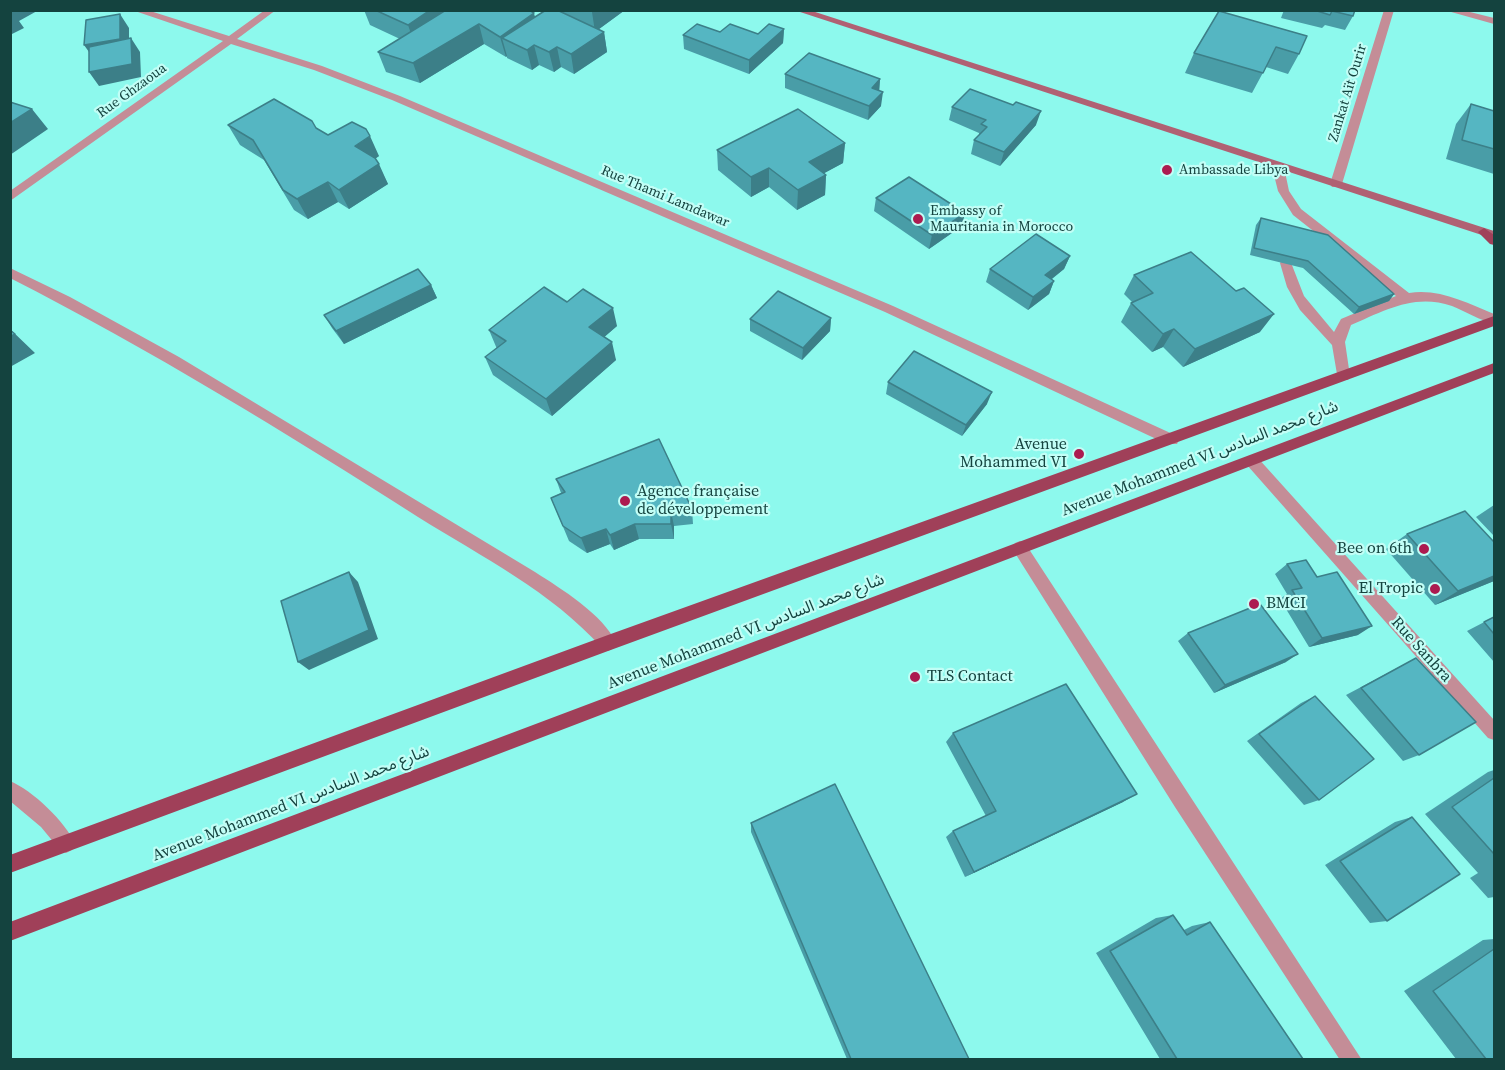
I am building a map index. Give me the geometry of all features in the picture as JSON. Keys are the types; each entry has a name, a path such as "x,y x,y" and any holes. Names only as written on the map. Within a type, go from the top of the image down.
{"main road":[{"path":"798,10 1489,233 1494,241"},
{"name":"Avenue Mohammed VI شارع محمد السادس","path":"10,864 608,643 1172,440 1494,320"},
{"name":"Avenue Mohammed VI شارع محمد السادس","path":"10,932 1494,368"}],"street":[{"name":"Rue Thami Lamdawar","path":"136,10 318,68 406,103 889,309 1172,440"},
{"name":"Rue Ghzaoua","path":"10,197 272,10"},
{"name":"Zankat Aït Ourir","path":"1336,184 1389,10"},
{"path":"1448,10 1494,21"},
{"path":"1468,15 1484,10"},
{"path":"1278,166 1280,186 1285,197 1297,212 1407,298"},
{"path":"1304,237 1316,227"},
{"path":"1286,264 1295,293 1305,309 1337,342"},
{"path":"10,272 78,306 287,427 546,589 592,623 608,643"},
{"path":"1343,376 1337,342 1340,330 1346,322 1407,298 1418,296 1440,299 1494,320"},
{"name":"Rue Sanbra","path":"1252,461 1494,732"},
{"path":"1020,548 1181,801 1352,1059"},
{"path":"10,790 46,819 66,844"}],"building":[{"path":"375,10 430,10 408,25"},
{"path":"446,10 529,10 534,13 500,37 479,24 413,63 378,52"},
{"path":"546,10 557,10 604,32 571,54 557,47 549,52 534,45 527,50 502,38"},
{"path":"1314,10 1355,10 1353,16 1332,11 1330,15"},
{"path":"1219,11 1307,36 1299,54 1276,47 1263,73 1194,53"},
{"path":"120,14 120,39 84,45 86,20"},
{"path":"697,24 720,32 730,24 758,34 769,24 784,29 749,60 683,35"},
{"path":"131,38 132,64 89,72 89,47"},
{"path":"809,53 880,79 872,88 883,92 869,106 785,74"},
{"path":"970,89 1013,105 1016,102 1041,111 1004,152 974,140 987,127 981,124 986,120 952,107"},
{"path":"274,99 312,121 316,128 328,135 352,122 366,129 370,136 355,146 375,158 379,164 339,190 328,182 297,199 283,190 253,140 228,125"},
{"path":"10,102 32,109 10,123"},
{"path":"1471,104 1494,111 1494,149 1462,140"},
{"path":"798,109 845,143 809,162 826,175 798,190 769,168 751,177 717,150"},
{"path":"909,177 965,213 932,235 876,198"},
{"path":"1261,218 1328,235 1394,294 1359,307 1308,261 1254,248"},
{"path":"1036,234 1070,256 1045,275 1054,281 1033,297 990,269"},
{"path":"1191,252 1236,291 1244,288 1274,314 1195,349 1174,329 1163,334 1131,303 1153,293 1134,275"},
{"path":"418,269 431,285 336,331 324,315"},
{"path":"544,287 567,302 583,289 613,308 589,327 612,342 546,399 485,357 506,341 489,330"},
{"path":"778,291 831,318 803,348 750,319"},
{"path":"914,351 992,392 966,425 888,382"},
{"name":"Agence française de développement","path":"659,439 692,509 671,511 671,524 635,524 610,535 606,529 581,538 563,526 551,498 565,492 556,479"},
{"path":"1465,511 1494,542 1494,576 1458,591 1407,534"},
{"path":"1306,560 1317,577 1337,572 1372,626 1322,638 1292,590 1302,588 1287,564"},
{"path":"349,572 369,630 298,662 281,601"},
{"path":"1260,604 1298,654 1225,685 1188,633"},
{"path":"1494,617 1494,634 1484,622"},
{"path":"1416,658 1476,722 1419,755 1361,688"},
{"path":"1066,684 1137,794 974,872 953,831 996,811 953,733"},
{"path":"1315,696 1374,759 1319,800 1259,734"},
{"path":"1494,778 1494,854 1452,807"},
{"path":"835,784 969,1059 851,1059 751,823"},
{"path":"1412,817 1460,874 1387,921 1340,861"},
{"path":"1173,915 1187,935 1210,922 1303,1059 1177,1059 1110,951"},
{"path":"1494,949 1494,1059 1486,1059 1433,991"}],"place":[{"name":"Ambassade Libya","path":"1167,170"},
{"name":"Embassy of Mauritania in Morocco","path":"918,219"},
{"name":"Avenue Mohammed VI","path":"1079,454"},
{"name":"Agence française de développement","path":"625,501"},
{"name":"Bee on 6th","path":"1424,549"},
{"name":"El Tropic","path":"1435,589"},
{"name":"BMCI","path":"1254,604"},
{"name":"TLS Contact","path":"915,677"}]}
